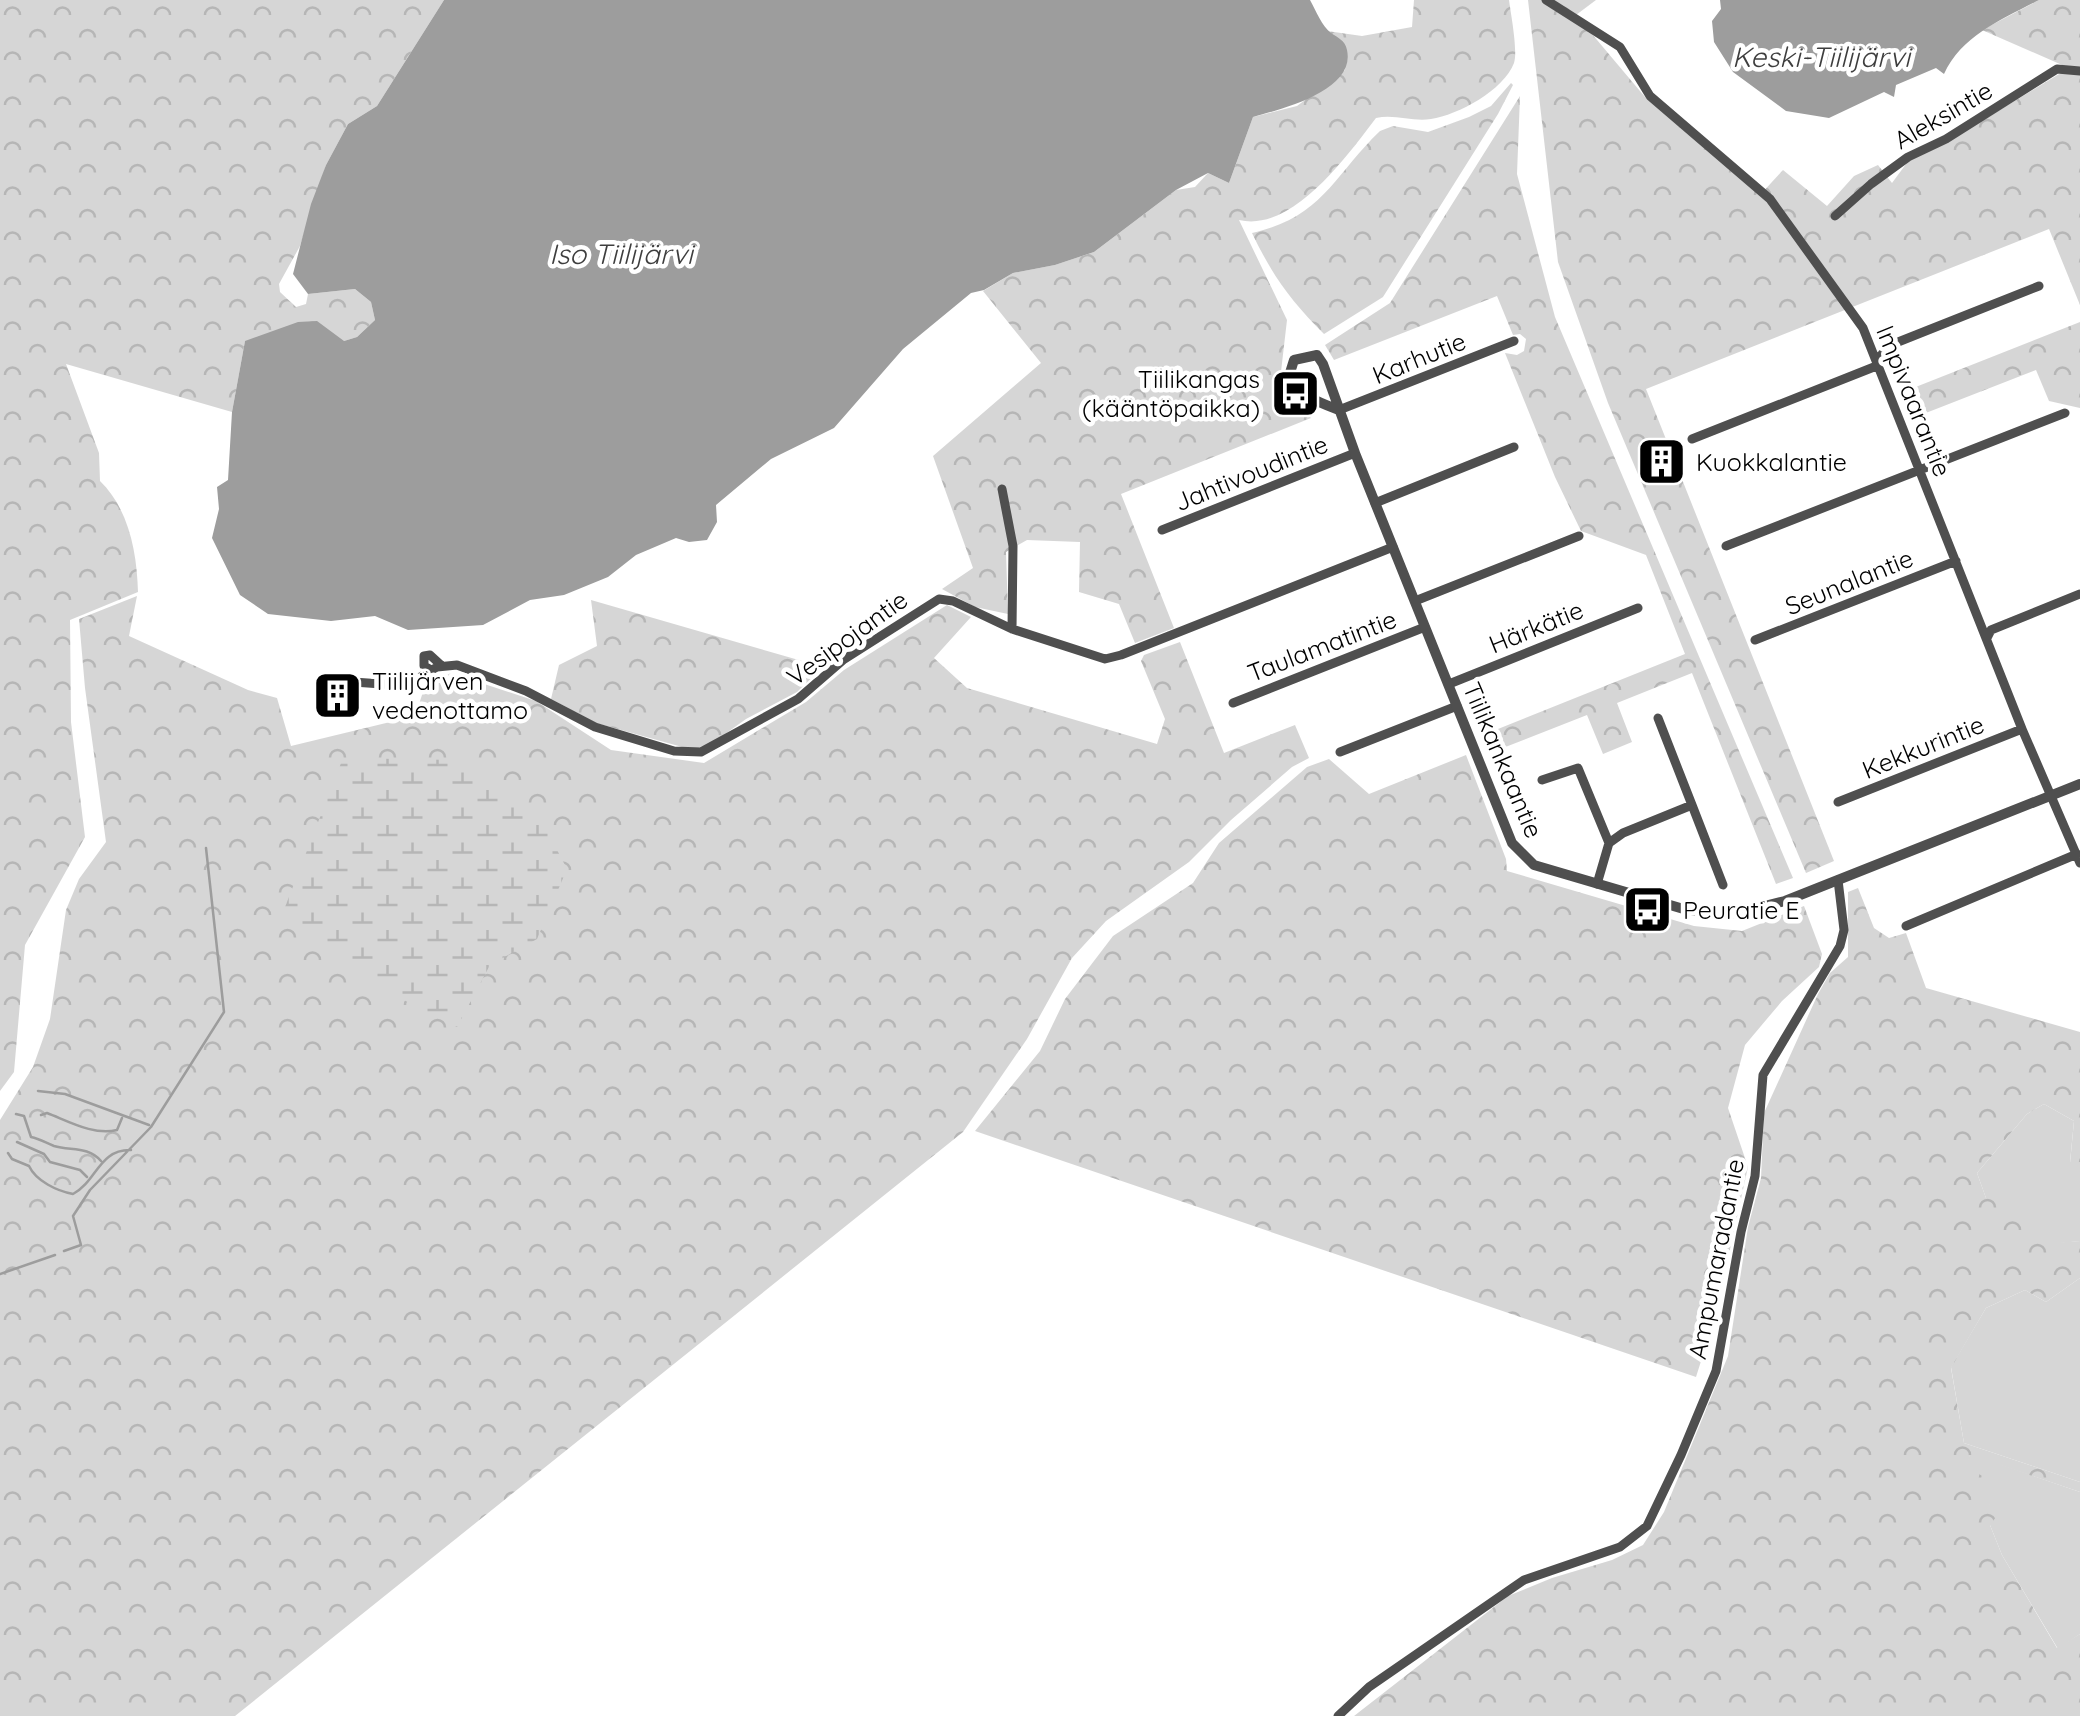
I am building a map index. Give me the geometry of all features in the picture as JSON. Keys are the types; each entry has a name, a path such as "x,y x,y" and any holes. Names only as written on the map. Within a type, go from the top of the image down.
{"street":[{"name":"Impivaarantie","path":"1546,0 1620,46 1650,96 1770,199 1854,313 1923,468 2022,729 2078,858"},
{"name":"Aleksintie","path":"1835,216 1870,184 1908,158 1946,139 2057,69 2080,71"},
{"path":"1692,440 1878,365 1888,346 2039,286"},
{"name":"Karhutie","path":"1339,410 1514,342"},
{"name":"Tiilikankaantie","path":"1339,410 1308,398 1294,386 1289,376 1294,360 1316,355 1339,410 1512,843 1534,865 1687,910 1724,914 1768,907 2080,784"},
{"path":"1726,546 2065,413"},
{"path":"1375,503 1514,447"},
{"name":"Jahtivoudintie","path":"1162,530 1355,453"},
{"path":"1002,489 1012,546 1012,629"},
{"path":"1415,602 1579,536"},
{"name":"Vesipojantie","path":"442,666 457,665 508,683 596,727 690,753 711,749 798,699 843,660 939,599 953,601 1012,629 1106,659 1393,547"},
{"name":"Seunalantie","path":"1756,640 1956,561"},
{"path":"1987,638 1992,630 2080,594"},
{"name":"Härkätie","path":"1449,684 1638,608"},
{"name":"Taulamatintie","path":"1233,703 1425,627"},
{"path":"325,680 396,686 442,666 430,655 424,656 424,666 431,670"},
{"path":"1340,752 1457,706"},
{"path":"1658,718 1724,885"},
{"name":"Kekkurintie","path":"1838,802 2022,729"},
{"path":"1542,780 1578,768 1608,844 1597,884"},
{"path":"1608,844 1623,833 1692,805"},
{"path":"1906,926 2078,858"},
{"name":"Ampumaradantie","path":"1338,1716 1369,1686 1524,1580 1620,1547 1647,1526 1682,1456 1716,1372 1755,1176 1762,1075 1840,946 1844,930 1838,880"}],"green space":[{"path":"0,0 444,0 377,106 348,124 326,165 300,246 279,284 280,292 296,307 306,304 308,294 355,289 371,302 375,320 357,337 344,341 245,341 232,412 66,364 99,453 100,481 118,505 130,532 138,592 70,620 71,722 85,837 25,945 14,1072 0,1091"},
{"path":"1414,0 1509,0 1514,63 1490,92 1442,117 1376,118 1334,170 1298,203 1259,221 1239,220 1287,320 1279,389 1311,418 1121,494 1174,628 1135,643 1119,604 1079,592 1080,542 1027,540 1006,552 1008,614 975,607 942,589 973,568 933,456 1041,363 983,291 1013,273 1094,252 1176,190 1195,187 1208,173 1229,183 1253,117 1297,106 1345,70 1344,47 1327,31 1362,36 1412,27"},
{"path":"1528,0 1596,0 1576,15 1645,97 1760,195 1783,170 1827,206 1854,176 1878,165 1892,183 1909,160 1950,140 2069,68 1982,30 2039,0 2080,0 2080,305 2049,229 1646,389 1834,861 1806,873 1608,403 1558,262"},
{"path":"1511,83 1498,114 1383,297 1324,334 1283,287 1252,233 1276,226 1311,206 1380,131 1393,126 1428,132 1469,117 1491,106"},
{"path":"1520,96 1517,174 1555,317 1793,878 1776,884 1692,673 1617,703 1632,742 1603,754 1587,715 1490,753 1483,735 1685,654 1646,555 1581,531 1505,353 1517,355 1524,351 1526,339 1520,334 1513,335 1497,296 1334,360 1325,345 1390,303"},
{"path":"2080,322 2080,408 2049,401 2036,370 1913,418 1903,392"},
{"path":"137,596 129,636 248,690 277,698 291,746 415,716 425,686 451,673 536,701 611,750 704,763 806,702 844,670 947,605 971,617 934,658 967,688 1157,744 1165,719 1141,661 1144,655 1180,642 1224,753 1295,725 1309,758 1292,767 1189,862 1106,921 1072,958 1027,1039 963,1132 235,1716 0,1716 0,1120 33,1067 50,1019 66,910 79,879 106,842 79,619"},
{"path":"591,600 823,667 797,692 746,719 714,742 693,750 596,723 551,699 559,665 597,646"},
{"path":"1466,755 1506,859 1507,871 1694,926 1742,931 1804,906 1822,954 1819,967 1782,1001 1745,1045 1728,1108 1748,1167 1715,1317 1696,1377 975,1131 1040,1051 1065,999 1113,936 1193,883 1219,843 1307,767 1329,759 1369,794"},
{"path":"343,758 454,760 535,808 567,869 537,939 490,965 457,1027 380,988 280,920"},
{"path":"1858,888 1874,928 1889,938 1906,933 1926,988 2080,1032 2080,1162 2070,1163 2074,1121 2044,1104 2027,1114 1977,1173 1986,1198 2022,1203 2051,1243 2080,1241 2080,1278 2046,1302 2025,1290 1986,1308 1951,1368 1964,1443 2080,1482 2080,1492 1970,1455 1967,1467 1984,1477 1992,1493 1989,1503 1996,1517 1990,1525 2002,1555 2057,1648 2080,1634 2080,1716 1354,1716 1508,1596 1612,1560 1643,1545 1664,1512 1728,1356 1748,1227 1761,1178 1764,1113 1818,994 1830,973 1848,957 1848,892"},
{"path":"2044,1104 2074,1121 2070,1162 2080,1162 2080,1241 2051,1244 1986,1198 1977,1173 2027,1114"},
{"path":"2080,1278 2080,1482 1964,1443 1951,1367 1986,1308 2025,1290 2046,1302"},
{"path":"1970,1454 2080,1492 2080,1634 2058,1649 2002,1555 1990,1525 1989,1503 1966,1467"}],"water":[{"name":"Iso Tiilijärvi","path":"444,0 1310,0 1325,26 1345,44 1347,64 1340,77 1314,96 1253,117 1229,183 1208,173 1176,190 1094,252 1013,273 971,293 903,349 834,428 771,459 716,505 717,522 707,540 689,542 676,538 636,555 608,577 564,595 530,600 483,625 408,630 375,616 331,621 268,614 240,595 212,538 219,509 217,487 228,480 232,412 245,341 298,322 317,321 344,341 357,337 375,320 371,302 355,289 308,294 293,274 311,204 348,124 377,106"},
{"name":"Keski-Tiilijärvi","path":"1720,0 2039,0 1972,38 1944,74 1936,68 1896,85 1894,97 1884,92 1829,118 1786,111 1733,72 1714,42 1712,21 1721,9"}],"waterway":[{"path":"64,1251 81,1245 73,1216 90,1190 151,1127 224,1012 206,848"},
{"path":"38,1091 65,1094 149,1125"},
{"path":"41,1115 47,1113 99,1131 117,1130 122,1118"},
{"path":"16,1114 24,1116 31,1137 85,1151 101,1161"},
{"path":"17,1142 44,1154 50,1162 80,1170 87,1177"},
{"path":"8,1153 48,1184 73,1194 105,1160 120,1151 131,1150"},
{"path":"0,1274 55,1255"}],"place":[{"name":"Tiilikangas (kääntöpaikka)","path":"1295,393"},
{"name":"Kuokkalantie","path":"1661,462"},
{"name":"Tiilijärven vedenottamo","path":"337,695"},
{"name":"Peuratie E","path":"1648,910"}]}
